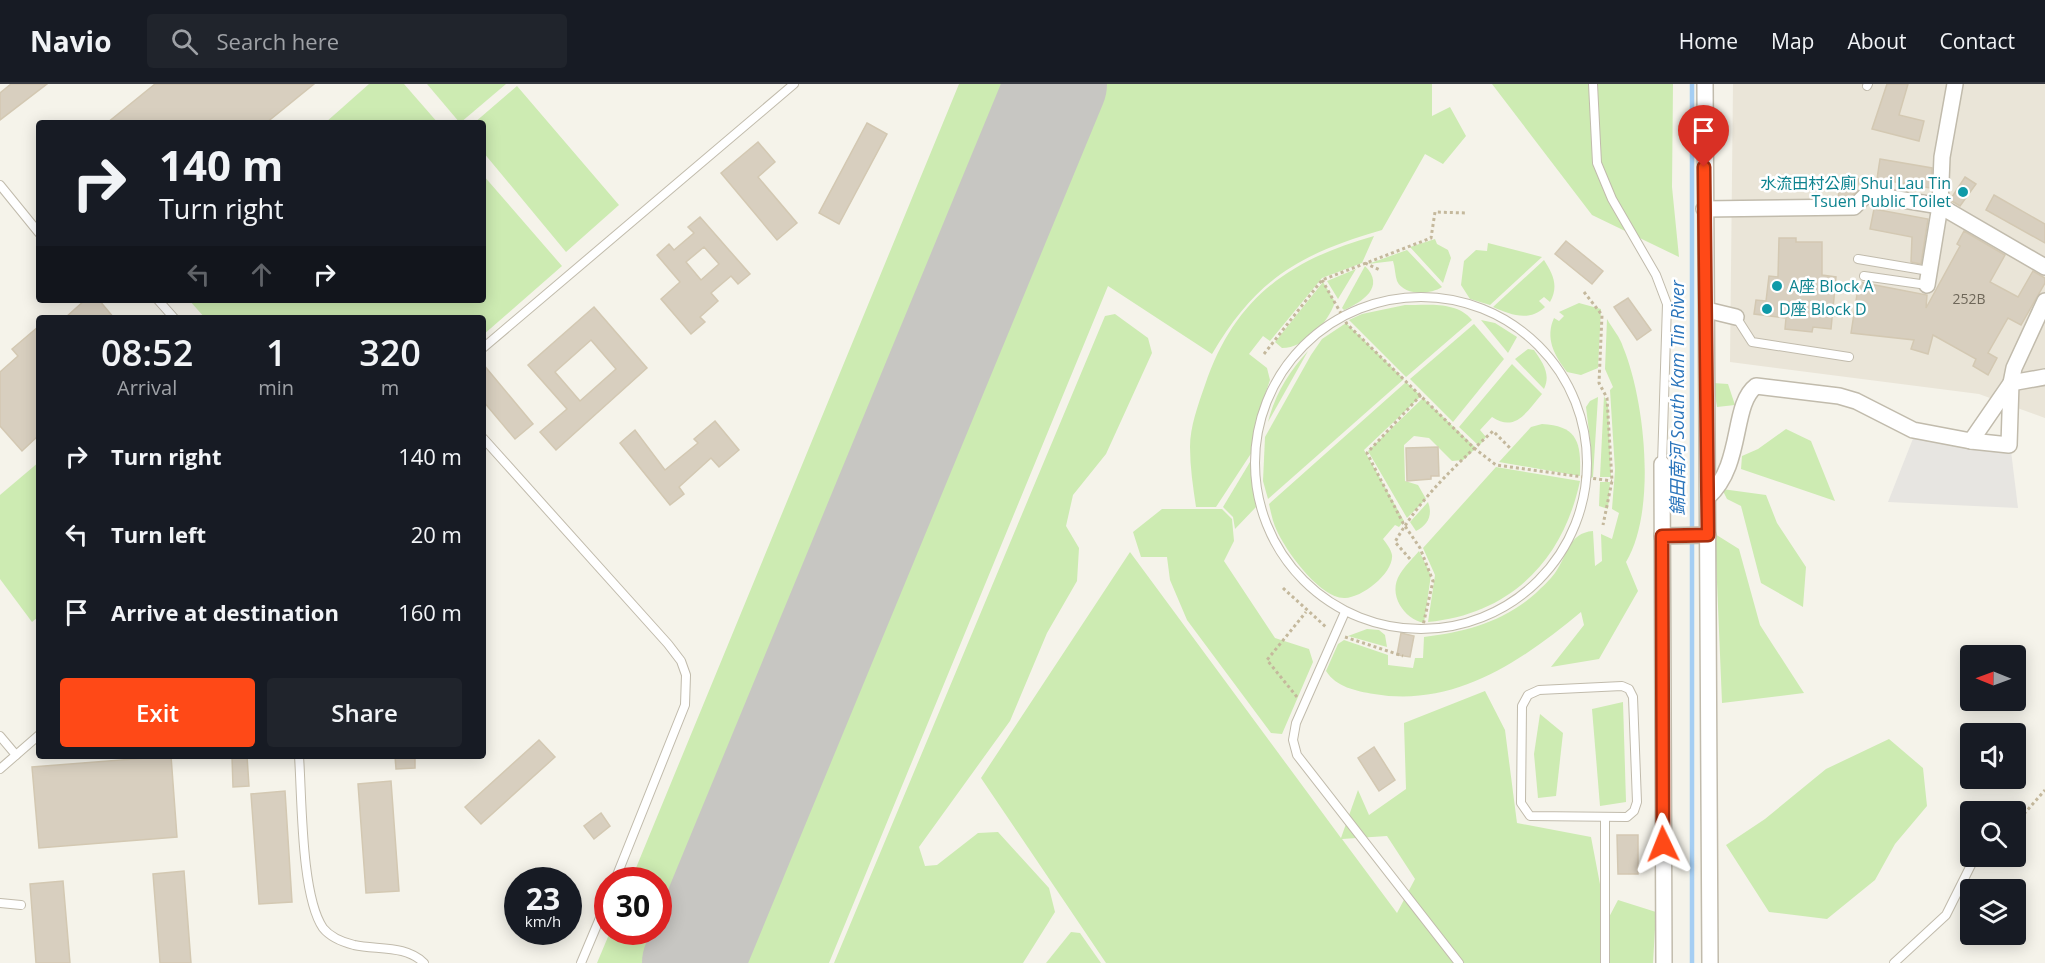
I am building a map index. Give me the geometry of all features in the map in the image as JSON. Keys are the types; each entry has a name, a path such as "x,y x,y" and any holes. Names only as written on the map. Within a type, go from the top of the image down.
{"street":[{"path":"1705,84 1710,963"},
{"path":"1928,278 1940,206 1942,157 1956,84"},
{"path":"1704,209 1854,207 1867,194 1940,206 2045,267"},
{"path":"1708,497 1717,489 1728,471 1735,451 1745,398 1756,386 1839,396 1856,401 1912,430 1971,441 2009,445 2011,383 2014,368 2045,301"},
{"path":"1707,310 1736,317"},
{"path":"1971,441 2011,383 2045,377"},
{"path":"1662,464 1664,963"},
{"path":"1662,536 1708,535"}],"lane":[{"path":"486,345 794,84"},
{"path":"1593,84 1598,163 1612,199 1656,275 1667,304 1662,464"},
{"path":"0,185 36,229"},
{"path":"1858,259 1928,278"},
{"path":"1864,276 1928,278"},
{"path":"1400,298 1440,298 1478,307 1514,326 1544,352 1570,391 1585,442 1586,479 1582,502 1568,540 1558,557 1532,587 1499,610 1481,619 1442,629 1422,630 1382,625 1345,612 1312,589 1280,550 1260,504 1255,465 1263,415 1284,370 1310,340 1343,317 1380,302 1400,298"},
{"path":"161,303 171,315"},
{"path":"1736,317 1752,342 1849,357"},
{"path":"486,441 668,644 681,661 686,675 686,696 681,719 620,867"},
{"path":"1345,612 1304,706 1293,740 1297,755 1459,963"},
{"path":"1622,686 1629,689 1634,697 1637,802 1634,811 1627,817 1605,816 1530,816 1525,812 1521,803 1522,706 1528,695 1539,690 1622,686"},
{"path":"0,736 16,755"},
{"path":"0,769 36,738"},
{"path":"299,759 309,897 322,927 338,940 409,953 424,963"},
{"path":"1605,816 1605,963"},
{"path":"1894,963 1946,915 1970,867"},
{"path":"0,903 21,905"},
{"path":"581,963 594,932"}],"path":[{"path":"1264,354 1323,280 1431,238 1435,212 1466,213"},
{"path":"1365,263 1380,270"},
{"path":"1323,280 1347,324 1474,448 1496,465 1612,481"},
{"path":"1584,292 1602,315 1599,383 1607,398 1612,481 1604,525"},
{"path":"1421,395 1367,453 1403,523 1420,548 1433,581 1422,630"},
{"path":"1410,559 1395,542 1406,522 1439,481 1493,431 1511,449"},
{"path":"1304,706 1267,660 1306,611"},
{"path":"2026,811 2045,790"}],"shaded area":[{"path":"1733,84 2045,84 2045,418 1979,394 1730,362"},
{"path":"1914,436 2011,451 2018,508 1888,502"}],"green space":[{"path":"369,84 404,84 435,120 328,120"},
{"path":"427,84 506,84 464,120 457,120"},
{"path":"959,84 1016,84 672,917 672,867 636,867"},
{"path":"1104,84 1432,84 1432,116 1450,107 1466,136 1443,164 1425,154 1382,230 1327,249 1283,272 1246,306 1212,354 1108,286 829,963 741,963"},
{"path":"1492,84 1673,84 1672,187 1679,257 1592,215"},
{"path":"517,86 619,205 566,252 486,156 486,120 477,120"},
{"path":"486,178 562,266 486,332 486,315 202,315 192,303 486,303"},
{"path":"1374,236 1362,263 1322,278 1270,341 1263,336 1249,354 1267,368 1270,380 1255,424 1252,452 1216,507 1196,507 1190,454 1193,424 1217,355 1232,329 1249,306 1268,287 1290,271 1315,257"},
{"path":"1435,239 1437,244 1448,250 1451,258 1443,283 1410,247"},
{"path":"1488,243 1542,257 1490,305 1470,299 1461,285 1464,261 1476,250 1487,251"},
{"path":"1407,250 1442,287 1431,292 1411,292 1400,286 1397,281 1393,261 1368,264"},
{"path":"1544,260 1552,275 1554,285 1550,302 1544,297 1539,301 1545,307 1539,312 1520,316 1493,307"},
{"path":"1365,266 1371,274 1372,287 1358,303 1344,310 1342,308"},
{"path":"1356,269 1338,299 1327,281"},
{"path":"1323,282 1335,302 1332,310 1321,326 1307,339 1291,347 1282,348 1275,342"},
{"path":"1579,303 1601,309 1598,368 1581,375 1567,372 1562,366 1552,346 1550,332 1554,318 1559,321 1564,316 1559,312"},
{"path":"1405,305 1450,307 1466,314 1472,320 1406,377 1349,320 1362,314"},
{"path":"1115,314 1148,338 1152,353 1106,454 1073,495 1066,526 1079,548 1077,581 1047,633 1010,721 919,847 925,866 937,865 978,833 998,832 1049,888 1055,912 1023,963 834,963 1105,316"},
{"path":"1607,319 1622,343 1637,396 1642,425 1644,486 1642,514 1636,540 1626,562 1638,591 1599,659 1551,667 1584,625 1581,612 1511,663 1485,677 1459,687 1432,694 1403,697 1360,691 1335,681 1326,671 1338,644 1344,640 1388,655 1388,665 1413,668 1415,658 1423,658 1424,637 1469,629 1497,618 1524,603 1553,576 1573,540 1578,536 1593,531 1595,566 1602,561 1601,534 1612,539 1619,513 1612,509 1615,470 1610,390 1613,387 1605,369"},
{"path":"1481,320 1495,323 1517,337 1508,353"},
{"path":"1346,323 1404,379 1268,499 1263,481 1265,437 1322,339"},
{"path":"1474,324 1504,359 1453,422 1410,379"},
{"path":"1528,349 1534,350 1545,369 1547,378 1544,389 1515,359"},
{"path":"1308,351 1268,422 1284,384"},
{"path":"1512,364 1542,394 1526,413 1514,421 1508,423 1492,417 1480,430 1486,437 1479,446 1459,427"},
{"path":"1406,382 1421,396 1364,450 1404,521 1399,527 1395,525 1383,539 1392,555 1391,562 1382,577 1367,590 1351,597 1335,596 1315,582 1288,550 1276,528 1269,504"},
{"path":"1713,383 1728,384 1735,405 1717,407"},
{"path":"1604,396 1608,405 1611,477 1600,477"},
{"path":"1598,397 1593,477 1591,478 1591,448 1586,407 1590,401"},
{"path":"1423,398 1476,448 1463,460 1452,461 1429,438 1414,436 1404,445 1405,481 1418,485 1426,499 1407,518 1368,451"},
{"path":"1542,424 1564,428 1571,433 1580,455 1580,476 1499,462 1531,427"},
{"path":"1786,429 1811,441 1835,501 1741,469 1742,456 1758,449"},
{"path":"1250,462 1256,507 1235,529 1233,517 1223,507"},
{"path":"36,465 36,619 32,622 0,579 0,495"},
{"path":"1496,467 1580,481 1572,510 1561,536 1546,559 1508,595 1484,608 1457,617 1428,622 1435,575 1423,548"},
{"path":"1600,482 1610,482 1608,509 1599,506"},
{"path":"1722,489 1766,495 1777,523 1806,567 1803,607 1761,583 1741,506 1727,499"},
{"path":"1428,502 1430,511 1428,519 1424,526 1416,531 1410,522"},
{"path":"1162,509 1222,509 1232,519 1234,541 1224,561 1275,638 1309,649 1313,662 1282,734 1271,733 1187,620 1170,580 1167,557 1141,557 1133,532"},
{"path":"1715,534 1739,549 1760,625 1804,693 1722,703"},
{"path":"1419,551 1431,575 1424,623 1417,621 1404,611 1395,590 1400,574"},
{"path":"1130,552 1341,838 1358,790 1369,815 1406,789 1404,723 1485,691 1505,730 1517,823 1591,837 1607,921 1618,900 1656,912 1653,963 1106,963 981,778","holes":["1387,836 1415,879 1397,913 1342,839"]},
{"path":"1367,629 1379,630 1385,635 1387,647 1348,636"},
{"path":"1623,702 1626,802 1600,806 1592,709"},
{"path":"1540,714 1563,733 1556,796 1538,798 1534,754"},
{"path":"1889,739 1923,768 1927,806 1895,844 1875,880 1827,919 1769,912 1726,845 1765,819 1826,769"},
{"path":"1071,932 1080,933 1101,963 1046,963"},
{"path":"605,945 660,945 653,963 597,963"}],"building":[{"path":"11,84 47,84 0,120 0,93"},
{"path":"155,84 314,84 270,120 111,120"},
{"path":"1887,84 1908,84 1899,115 1924,121 1919,141 1872,129"},
{"path":"867,123 887,134 839,224 819,213"},
{"path":"758,142 775,162 758,177 797,223 777,240 721,173"},
{"path":"1880,159 1932,168 1931,188 1877,179"},
{"path":"1842,177 1859,179 1857,191 1850,197 1838,197"},
{"name":"水流田村公廁 Shui Lau Tin Tsuen Public Toilet","path":"1965,177 1976,184 1960,206 1950,200"},
{"path":"1994,195 2045,224 2045,243 1986,210"},
{"path":"1874,209 1928,219 1921,264 1911,262 1912,237 1870,229"},
{"path":"700,217 750,274 738,284 731,276 711,293 718,301 700,317 705,322 691,334 661,299 680,282 657,255 669,244 674,250 694,233 688,227","holes":["704,247 719,264 701,280 686,262"]},
{"path":"1964,231 2005,255 1990,282 2018,297 2033,271 2045,278 2045,283 2021,325 2008,318 1988,353 1997,358 1988,375 1973,366 1976,359 1933,335 1928,354 1911,349 1914,340 1851,333 1859,282 1927,295 1926,308 1960,246 1957,244"},
{"path":"1779,238 1796,238 1796,242 1822,242 1822,275 1836,277 1831,329 1813,327 1812,332 1785,329 1786,318 1754,314 1756,300 1766,301 1769,276 1778,277"},
{"path":"1566,241 1603,271 1592,284 1555,254"},
{"path":"1628,298 1651,330 1637,340 1614,307"},
{"path":"82,303 102,303 112,315 68,315"},
{"path":"594,307 647,368 556,450 540,432 567,409 528,365","holes":["591,340 616,369 580,401 555,372"]},
{"path":"36,329 36,438 22,451 0,426 0,372 18,356 12,349"},
{"path":"486,368 533,424 515,439 486,405"},
{"path":"715,421 739,450 719,467 711,458 679,487 684,494 670,505 620,443 635,430 665,470 698,443 694,439"},
{"path":"1438,447 1439,476 1407,481 1406,448"},
{"path":"1401,633 1414,636 1410,657 1397,655"},
{"path":"539,740 555,757 481,824 465,807"},
{"path":"1374,747 1395,780 1379,791 1358,758"},
{"path":"133,759 171,759 177,837 39,848 32,767"},
{"path":"232,759 247,759 249,786 233,787"},
{"path":"395,759 415,759 415,768 396,769"},
{"path":"391,781 399,891 366,893 358,784"},
{"path":"285,791 292,902 259,904 251,794"},
{"path":"601,813 610,826 594,839 584,826"},
{"path":"1617,835 1638,835 1638,874 1618,874"},
{"path":"184,871 191,963 160,963 153,874"},
{"path":"63,881 70,963 36,963 30,884"}],"waterway":[{"name":"錦田南河 South Kam Tin River","path":"1692,84 1692,963"}],"runway":[{"path":"693,963 1056,84"}],"place":[{"name":"水流田村公廁 Shui Lau Tin Tsuen Public Toilet","path":"1963,192"},
{"name":"A座 Block A","path":"1777,286"},
{"name":"D座 Block D","path":"1767,309"}],"route":[{"path":"1663,844 1662,536 1708,535 1704,167"}]}
